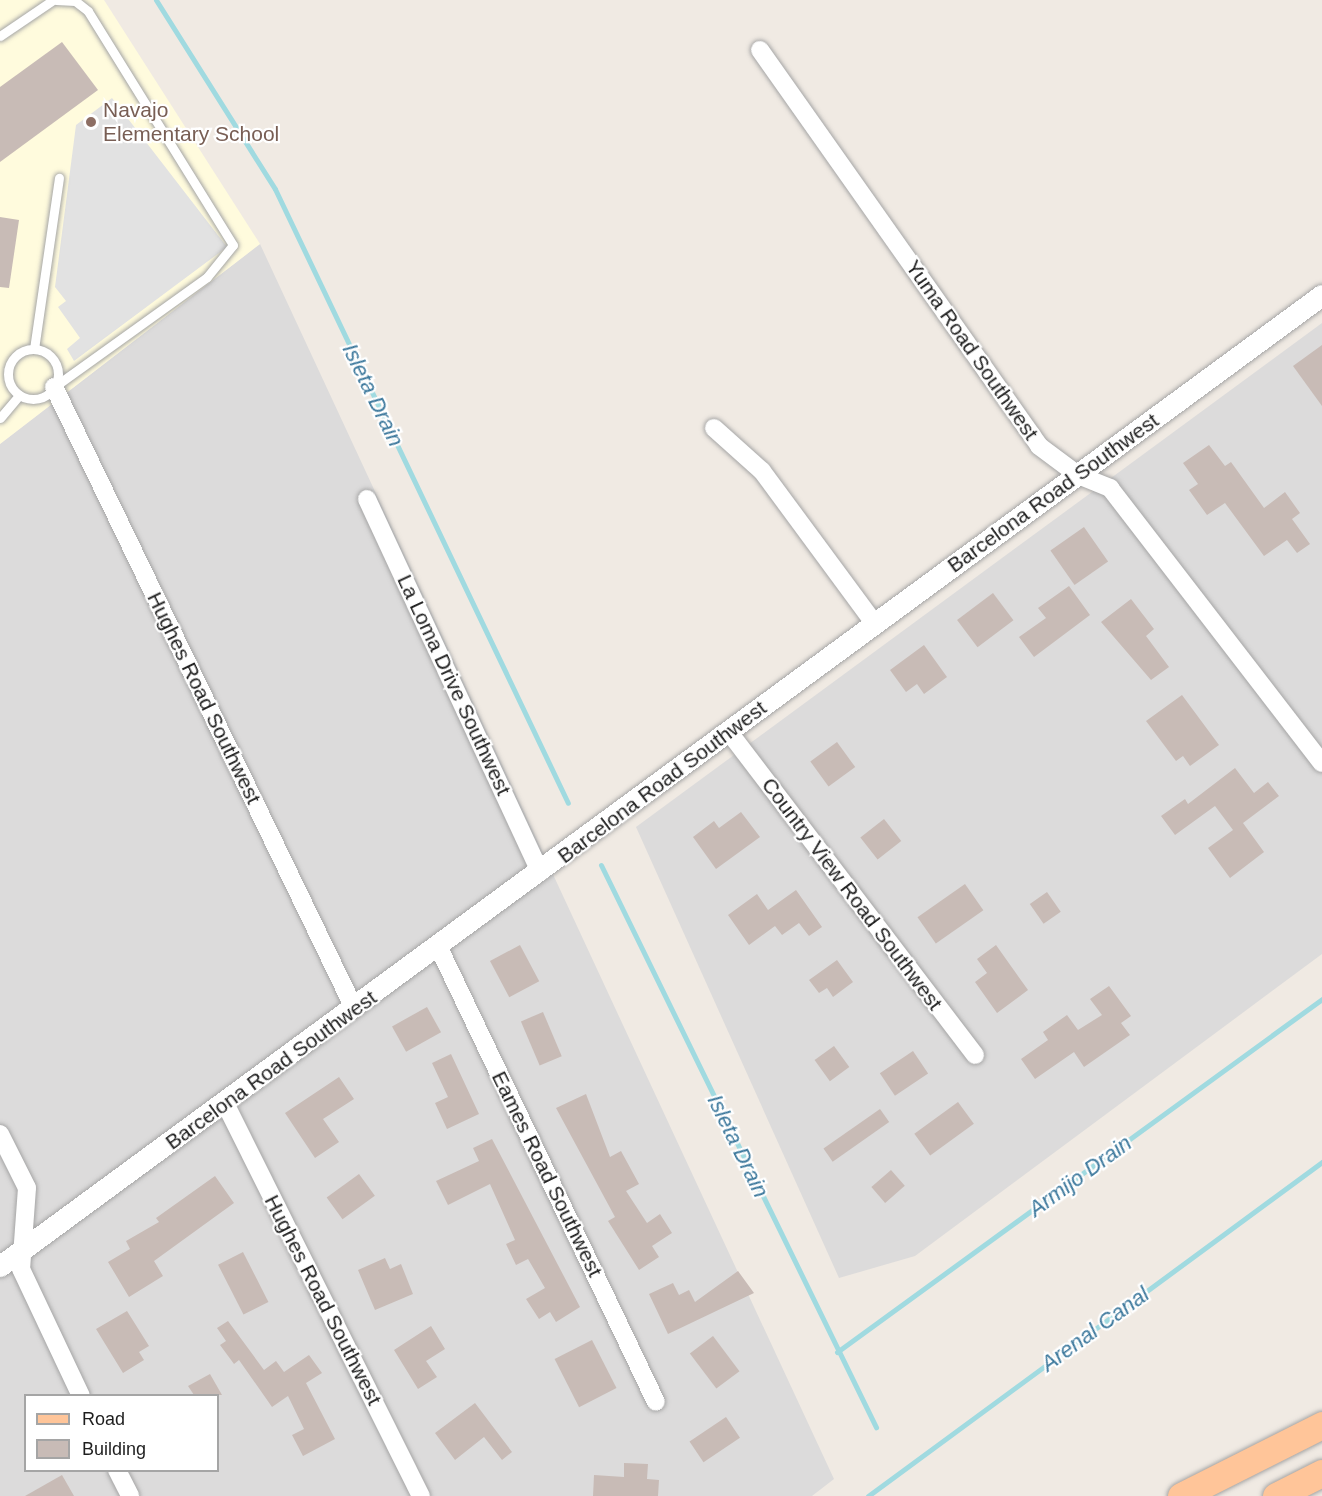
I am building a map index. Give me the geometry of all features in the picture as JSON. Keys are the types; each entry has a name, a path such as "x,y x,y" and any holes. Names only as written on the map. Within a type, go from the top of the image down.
{"main road":[{"path":"1181,1496 1322,1425"},
{"path":"1275,1496 1322,1473"}],"street":[{"name":"Yuma Road Southwest","path":"760,50 1039,446 1078,475 1110,488 1322,763"},
{"name":"Barcelona Road Southwest","path":"0,1266 226,1105 354,1008 1322,295"},
{"name":"Hughes Road Southwest","path":"54,387 354,1008"},
{"path":"714,428 762,471 875,624"},
{"name":"La Loma Drive Southwest","path":"367,499 540,872"},
{"name":"Country View Road Southwest","path":"729,732 975,1055"},
{"name":"Eames Road Southwest","path":"438,946 656,1402"},
{"name":"Hughes Road Southwest","path":"226,1105 421,1496"},
{"path":"0,1134 27,1188 21,1269 81,1394"},
{"path":"118,1472 130,1496"}],"lane":[{"path":"0,36 54,0 75,1 88,11 233,245 207,277 42,397 19,395 9,383 9,367 18,354 34,349 55,362 54,387"},
{"path":"34,349 59,178"},
{"path":"0,418 19,395"}],"shaded area":[{"name":"Navajo Elementary School","path":"0,0 104,0 260,244 0,444"},
{"path":"112,98 227,247 74,361 67,349 80,338 58,307 66,301 55,287 76,125"},
{"path":"260,244 834,1479 812,1496 0,1496 0,444"},
{"path":"1322,323 1322,954 915,1256 839,1278 636,827"}],"building":[{"path":"62,42 98,90 0,162 0,87"},
{"path":"0,217 19,220 9,288 0,287"},
{"path":"1322,345 1322,406 1293,366"},
{"path":"1209,445 1225,466 1231,462 1264,508 1285,492 1300,513 1292,519 1310,544 1297,553 1287,540 1264,556 1225,503 1207,515 1189,490 1198,484 1183,463"},
{"path":"1084,527 1108,561 1075,585 1050,551"},
{"path":"1069,586 1090,615 1034,657 1019,637 1046,618 1038,608"},
{"path":"993,593 1013,620 978,647 957,620"},
{"path":"1131,599 1154,629 1146,636 1169,667 1151,680 1101,622"},
{"path":"924,645 947,677 924,694 917,684 906,692 890,670"},
{"path":"1182,695 1219,745 1190,766 1183,756 1176,761 1146,721"},
{"path":"837,742 855,767 829,786 810,761"},
{"path":"1235,768 1254,793 1268,782 1279,796 1243,823 1264,852 1230,878 1208,848 1233,830 1215,806 1175,835 1161,816 1185,799 1188,804"},
{"path":"741,812 760,837 716,869 693,837 714,821 719,828"},
{"path":"884,819 901,841 878,860 860,837"},
{"path":"965,884 983,910 936,943 917,917"},
{"path":"796,890 822,927 809,936 799,923 782,935 775,926 749,945 728,915 757,894 768,910"},
{"path":"1047,892 1061,912 1044,924 1030,904"},
{"path":"520,945 539,981 509,997 490,961"},
{"path":"996,945 1028,990 997,1013 975,982 987,973 977,959"},
{"path":"837,960 853,982 833,997 827,988 819,993 809,980"},
{"path":"1109,986 1131,1016 1121,1023 1130,1035 1084,1067 1074,1052 1035,1079 1021,1059 1048,1040 1043,1032 1067,1015 1078,1030 1102,1015 1090,999"},
{"path":"427,1007 441,1032 406,1052 392,1026"},
{"path":"543,1012 562,1056 540,1066 521,1021"},
{"path":"834,1046 849,1067 830,1081 815,1060"},
{"path":"913,1051 928,1073 895,1096 880,1073"},
{"path":"451,1054 479,1114 447,1129 435,1103 448,1097 432,1063"},
{"path":"339,1077 354,1099 323,1119 339,1142 315,1158 285,1113"},
{"path":"586,1094 610,1157 621,1151 639,1184 626,1191 647,1223 660,1214 672,1233 652,1246 659,1257 639,1270 608,1221 615,1217 556,1108"},
{"path":"958,1102 974,1124 930,1156 914,1134"},
{"path":"880,1109 889,1122 833,1162 823,1149"},
{"path":"492,1139 580,1307 556,1322 550,1312 539,1319 526,1299 545,1288 528,1259 516,1265 506,1244 515,1240 490,1184 448,1205 436,1181 479,1161 473,1148"},
{"path":"891,1170 905,1186 885,1203 871,1187"},
{"path":"359,1174 375,1196 343,1219 327,1198"},
{"path":"215,1176 234,1203 154,1261 163,1276 129,1297 108,1262 130,1249 126,1241 159,1222 156,1218"},
{"path":"243,1252 268,1302 243,1315 218,1265"},
{"path":"385,1258 390,1269 401,1264 413,1294 375,1310 358,1270"},
{"path":"738,1271 754,1293 668,1334 649,1294 673,1283 679,1295 689,1290 695,1302"},
{"path":"127,1311 149,1346 139,1352 144,1360 123,1373 96,1329"},
{"path":"228,1321 264,1370 276,1361 284,1372 309,1355 322,1373 306,1383 335,1439 303,1456 292,1435 304,1429 288,1396 272,1407 239,1360 234,1364 220,1345 226,1341 217,1328"},
{"path":"431,1326 445,1349 426,1361 437,1377 418,1389 394,1350"},
{"path":"713,1336 739,1371 716,1389 690,1353"},
{"path":"592,1340 617,1388 579,1407 555,1359"},
{"path":"210,1374 222,1395 193,1394 188,1386"},
{"path":"475,1403 512,1452 502,1460 484,1437 455,1460 435,1433"},
{"path":"726,1417 740,1438 704,1462 690,1442"},
{"path":"624,1463 648,1464 647,1479 659,1480 658,1496 593,1496 594,1475 624,1477"},
{"path":"62,1475 74,1496 25,1496"}],"waterway":[{"name":"Isleta Drain","path":"156,0 275,189 568,803"},
{"name":"Isleta Drain","path":"601,865 876,1427"},
{"name":"Armijo Drain","path":"837,1352 1322,999"},
{"name":"Arenal Canal","path":"868,1496 1322,1162"}],"place":[{"name":"Navajo Elementary School","path":"91,122"}]}
